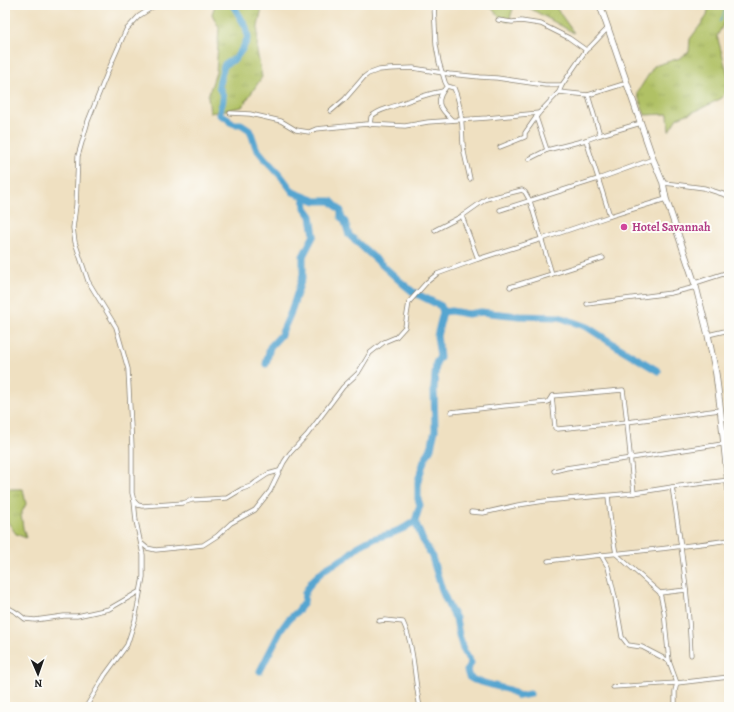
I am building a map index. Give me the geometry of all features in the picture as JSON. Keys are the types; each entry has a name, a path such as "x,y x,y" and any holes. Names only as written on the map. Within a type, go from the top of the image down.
{"highway":[{"path":"600,5 653,159 663,182 666,199 696,285 716,374 726,444 729,493"}],"street":[{"path":"86,707 105,675 127,645 135,620 143,577 143,555 132,493 132,448 128,370 116,327 88,281 73,228 76,205 78,156 88,121 126,30 140,16 156,5"},
{"path":"434,5 436,45 439,62 447,86 454,88 456,92 461,110 463,146 470,179"},
{"path":"498,20 541,24 569,38 586,50"},
{"path":"500,147 524,137 525,133 539,113 559,92 562,85 586,50 608,28"},
{"path":"331,111 345,100 368,74 389,68 413,68 449,74 497,78 546,85 562,85"},
{"path":"559,92 588,95 627,83"},
{"path":"447,86 443,91 439,104 445,114 452,120"},
{"path":"370,125 371,117 376,113 413,98 443,91"},
{"path":"588,95 600,135"},
{"path":"230,113 250,114 273,119 281,121 296,130 309,132 316,129 370,125 405,126 428,122 539,113"},
{"path":"536,118 548,150"},
{"path":"529,159 548,150 641,123"},
{"path":"586,140 610,216"},
{"path":"500,210 598,179 653,159"},
{"path":"663,182 704,188 729,196"},
{"path":"435,230 462,216 486,199 522,190 525,192 530,201 552,274"},
{"path":"141,543 147,548 156,550 203,545 217,536 231,523 255,510 270,491 290,453 307,435 343,387 358,373 370,353 384,342 396,337 405,327 409,302 427,282 437,274 478,259 666,199"},
{"path":"462,216 478,259"},
{"path":"510,287 603,258"},
{"path":"587,304 671,293 729,272"},
{"path":"708,335 729,330"},
{"path":"552,396 623,390 634,493"},
{"path":"552,396 555,428 627,422 720,410"},
{"path":"451,412 548,402 552,396"},
{"path":"554,471 726,444"},
{"path":"134,501 138,505 142,506 183,503 192,500 227,498 242,489 252,486 268,474 280,471"},
{"path":"471,512 483,513 518,505 545,501 608,496 728,480"},
{"path":"672,487 682,547 690,616 691,655"},
{"path":"608,496 616,554 660,593 664,612 669,661 677,682 675,707"},
{"path":"548,561 682,547 729,540"},
{"path":"601,555 608,567 622,637 628,644 642,647 669,661"},
{"path":"660,593 686,590"},
{"path":"5,607 18,613 25,619 35,620 64,616 77,616 109,609 140,591"},
{"path":"379,621 385,620 403,622 405,626 414,663 420,707"},
{"path":"613,687 729,677"}],"green space":[{"path":"215,5 267,5 262,7 258,27 257,51 262,77 242,107 210,113 208,96 216,72 219,28 212,14"},
{"path":"489,5 514,5 509,22 500,18"},
{"path":"524,5 554,5 574,33"},
{"path":"709,5 729,5 729,14 717,36 729,79 729,86 722,98 698,110 677,118 669,131 668,114 645,115 637,93 654,66 680,58 689,52 690,39 707,16"},
{"path":"5,487 10,489 23,489 26,504 21,514 26,538 16,534 5,518"}],"waterway":[{"path":"233,5 246,27 248,37 243,48 235,59 224,66 219,86 223,97 220,115 227,118 230,122 241,124 250,130 256,148 293,192 316,201 331,201 341,211 341,217 345,222 349,235 413,292 441,306 443,312 437,336 440,357 436,363 434,388 435,430 431,448 424,461 418,481 418,499 420,505 415,521 424,543 431,554 443,593 456,618 463,649 471,663 467,671 469,677 474,680 509,690 519,696 530,694"},
{"path":"720,22 727,5"},
{"path":"266,364 270,347 281,335 291,312 303,275 303,256 314,235 311,216 305,208 304,197"},
{"path":"443,312 451,311 468,314 481,312 519,316 559,317 587,327 658,371"},
{"path":"260,671 281,630 304,602 305,593 312,581 325,569 346,557 359,546 372,539 404,528 415,521"}],"place":[{"name":"Hotel Savannah","path":"624,227"}]}
